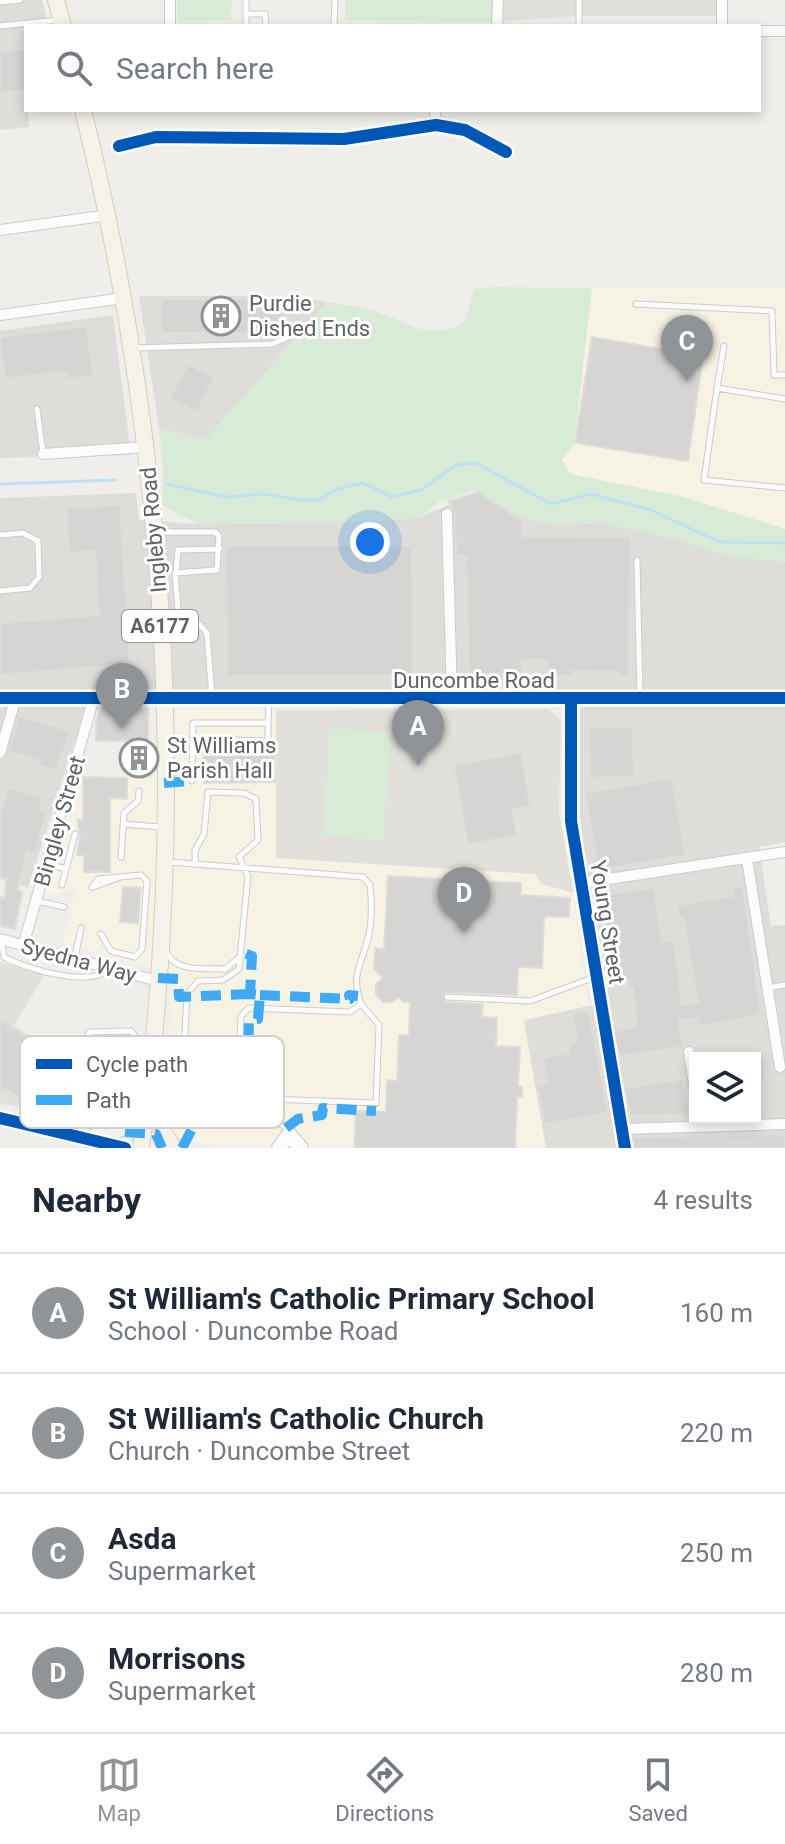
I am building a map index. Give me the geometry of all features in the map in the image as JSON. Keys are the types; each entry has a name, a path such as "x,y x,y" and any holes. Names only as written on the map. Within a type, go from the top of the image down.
{"main road":[{"path":"56,0 62,23"},
{"name":"Ingleby Road","path":"83,112 109,215 124,298 155,532 163,700 165,861 154,1036"},
{"path":"0,1118 20,1123"},
{"path":"42,1128 125,1148"},
{"path":"88,1139 122,1128"},
{"name":"Ingleby Road","path":"141,1148 144,1128"},
{"path":"162,1128 173,1148"},
{"path":"279,1148 290,1141 301,1148"}],"street":[{"path":"170,0 170,24"},
{"path":"497,24 498,0"},
{"path":"722,0 722,24"},
{"path":"761,31 785,31"},
{"path":"435,112 436,125"},
{"path":"119,146 156,137 344,139 436,125 475,134 506,152"},
{"path":"0,230 109,215"},
{"path":"0,315 124,298"},
{"path":"43,454 146,447"},
{"path":"447,514 452,701"},
{"path":"0,753 16,697"},
{"name":"Bingley Street","path":"23,946 94,697"},
{"name":"Duncombe Road","path":"0,698 452,701 785,698"},
{"name":"Young Street","path":"571,700 571,821 625,1148"},
{"path":"583,883 785,852"},
{"path":"747,859 780,1067"},
{"name":"Syedna Way","path":"0,940 158,981"},
{"path":"622,1129 689,1123"},
{"path":"761,1123 785,1124"}],"lane":[{"path":"0,2 20,0"},
{"path":"246,0 246,24"},
{"path":"579,0 579,24"},
{"path":"334,1 334,24"},
{"path":"246,14 265,14 266,24"},
{"path":"41,24 62,23"},
{"path":"0,26 24,25"},
{"path":"636,304 772,311 774,375 785,375"},
{"path":"132,348 272,344 286,338 297,323"},
{"path":"724,346 704,480 785,488"},
{"path":"717,388 785,399"},
{"path":"37,409 43,454"},
{"path":"155,532 215,532 219,536 216,572 176,573"},
{"path":"0,535 23,533 38,541 39,577 30,588 0,591"},
{"path":"212,700 207,633 199,624 179,622 176,573 178,550 220,549"},
{"path":"637,560 640,700"},
{"path":"192,739 268,741 269,700"},
{"path":"192,781 193,723 268,723"},
{"path":"121,857 124,813 138,801 139,791"},
{"path":"185,1036 187,994 191,986 198,981 223,980 234,975 243,953 248,876 239,857 258,840 258,804 244,793 208,792 204,834 195,850 195,863"},
{"path":"123,824 165,827"},
{"path":"62,885 75,834"},
{"path":"165,861 363,877 370,885 367,942 357,966 356,985 361,1004 379,1025 376,1103 284,1099"},
{"path":"47,864 66,869"},
{"path":"92,887 122,877 141,875 147,881 142,949 135,957 111,951 101,934"},
{"path":"36,901 64,907"},
{"path":"75,959 81,928"},
{"path":"162,938 168,958 181,966 225,969 243,953"},
{"path":"0,940 4,957 10,960 88,982 103,976 110,968"},
{"path":"447,997 530,1001 596,977"},
{"path":"767,988 785,985"},
{"path":"242,1036 244,1012 249,1008 350,1012 361,1004"},
{"path":"88,1036 89,1032 131,1031 135,1036"}],"shaded area":[{"path":"0,0 42,0 48,24 24,24 24,112 29,112 29,127 0,130"},
{"path":"491,0 717,0 716,16 578,16 490,22"},
{"path":"592,288 785,289 785,529 684,497 570,475 562,460 574,444"},
{"path":"139,296 284,296 327,302 206,440 159,428"},
{"path":"113,315 131,455 0,458 0,331"},
{"path":"478,492 785,562 785,842 759,847 771,926 785,925 785,1148 546,1148 524,1020 607,1002 588,893 580,816 580,690 91,690 28,888 0,879 0,498 136,493 139,520 198,524 418,518"},
{"path":"177,708 276,710 276,858 535,874 542,884 573,893 588,1006 524,1020 546,1148 231,1148 166,1136 166,1128 284,1128 284,1036 169,1036 171,973 62,944 76,889 44,896 80,775 176,778"},
{"path":"549,709 561,721 559,812 573,893 542,884 535,874 276,858 276,710"},
{"path":"0,962 45,974 14,1026 31,1036 20,1036 20,1107 0,1103"}],"green space":[{"path":"177,0 232,0 231,20 177,21"},
{"path":"345,0 491,0 490,22 345,20"},
{"path":"592,288 574,444 562,460 570,474 684,497 785,529 785,561 731,558 678,540 602,523 558,526 527,520 473,491 439,502 418,518 366,522 201,525 162,506 163,468 159,428 206,440 327,302 366,309 417,328 439,331 465,322 474,289"},
{"path":"330,729 391,733 383,840 322,835"}],"building":[{"path":"24,49 24,90 0,93 0,52"},
{"name":"Purdie Dished Ends","path":"161,299 282,299 282,333 161,333"},
{"path":"87,326 93,376 67,379 66,371 5,379 0,337"},
{"path":"592,337 703,356 688,461 575,443"},
{"path":"188,364 214,377 197,412 170,398"},
{"path":"478,492 522,521 522,536 630,537 629,676 620,676 620,672 572,671 572,676 547,676 547,660 522,660 522,674 469,674 466,556 456,555 455,514 449,501"},
{"path":"120,505 130,664 0,675 0,623 99,615 95,551 69,553 66,508"},
{"path":"412,545 413,675 227,676 226,546"},
{"path":"101,708 148,709 148,775 129,774 130,741 96,741 96,721"},
{"path":"19,716 71,731 56,770 9,751"},
{"path":"633,726 634,777 590,778 589,727"},
{"path":"203,746 274,749 275,782 204,783"},
{"path":"521,753 530,806 512,809 517,836 468,844 454,765"},
{"path":"83,777 127,778 127,799 110,798 110,872 84,872 84,855 77,855 80,835 77,820 83,820"},
{"path":"672,778 685,855 599,870 585,793"},
{"path":"8,788 43,798 40,809 47,811 35,854 27,852 17,891 22,892 15,929 0,926 0,897 4,899 7,879 0,877 0,817"},
{"path":"388,876 521,883 521,895 570,898 569,917 544,916 542,968 518,967 517,995 447,992 442,996 446,1002 483,1004 482,1017 497,1018 496,1046 520,1047 518,1086 522,1087 522,1097 517,1097 515,1148 354,1148 356,1111 386,1112 387,1080 397,1081 399,1035 409,1035 410,1002 403,1002 399,997 392,1002 383,1002 376,994 376,984 383,978 374,969 375,948 384,949"},
{"path":"743,886 761,1015 699,1026 698,1018 679,1020 683,1047 618,1056 614,1031 637,1027 633,988 629,989 628,981 614,983 602,895 654,888 662,942 674,940 682,1005 698,1002 684,919 680,919 677,905 733,896 732,888"},
{"path":"123,887 141,888 138,923 120,922"},
{"path":"589,1012 608,1113 544,1124 538,1086 548,1084 543,1058 570,1053 569,1044 577,1042 572,1014"},
{"path":"0,1020 25,1036 20,1036 20,1098 0,1086"},
{"path":"762,1058 765,1077 761,1077"},
{"path":"682,1079 689,1114 630,1115 625,1088"},
{"path":"785,1134 785,1148 634,1148 634,1137"}],"waterway":[{"path":"167,484 225,497 265,494 318,500 338,489 363,483 392,497 421,490 456,465 476,463 551,504 591,494 648,509 720,542 785,543"},
{"path":"0,484 116,480"}],"marked path":[{"path":"164,783 192,781"},
{"path":"243,953 252,956 250,994 260,995 258,1019 249,1021 249,1036"},
{"path":"158,978 178,979 179,997 250,994"},
{"path":"260,995 350,999 349,995 358,996"},
{"path":"286,1128 298,1119 322,1115 323,1108 376,1111"},
{"path":"182,1148 192,1128"},
{"path":"125,1132 156,1134 162,1148"}],"cycle path":[{"path":"119,146 156,137 344,139 436,125 465,130 506,152"},
{"path":"0,698 785,698"},
{"path":"571,700 571,821 625,1148"},
{"path":"0,1118 20,1123"},
{"path":"42,1128 125,1148"}],"place":[{"name":"Purdie Dished Ends","path":"221,316"},
{"name":"Asda","path":"687,381"},
{"name":"St William's Catholic Church","path":"122,729"},
{"name":"St Williams Parish Hall","path":"139,758"},
{"name":"St William's Catholic Primary School","path":"418,766"},
{"name":"Morrisons","path":"464,933"}]}
